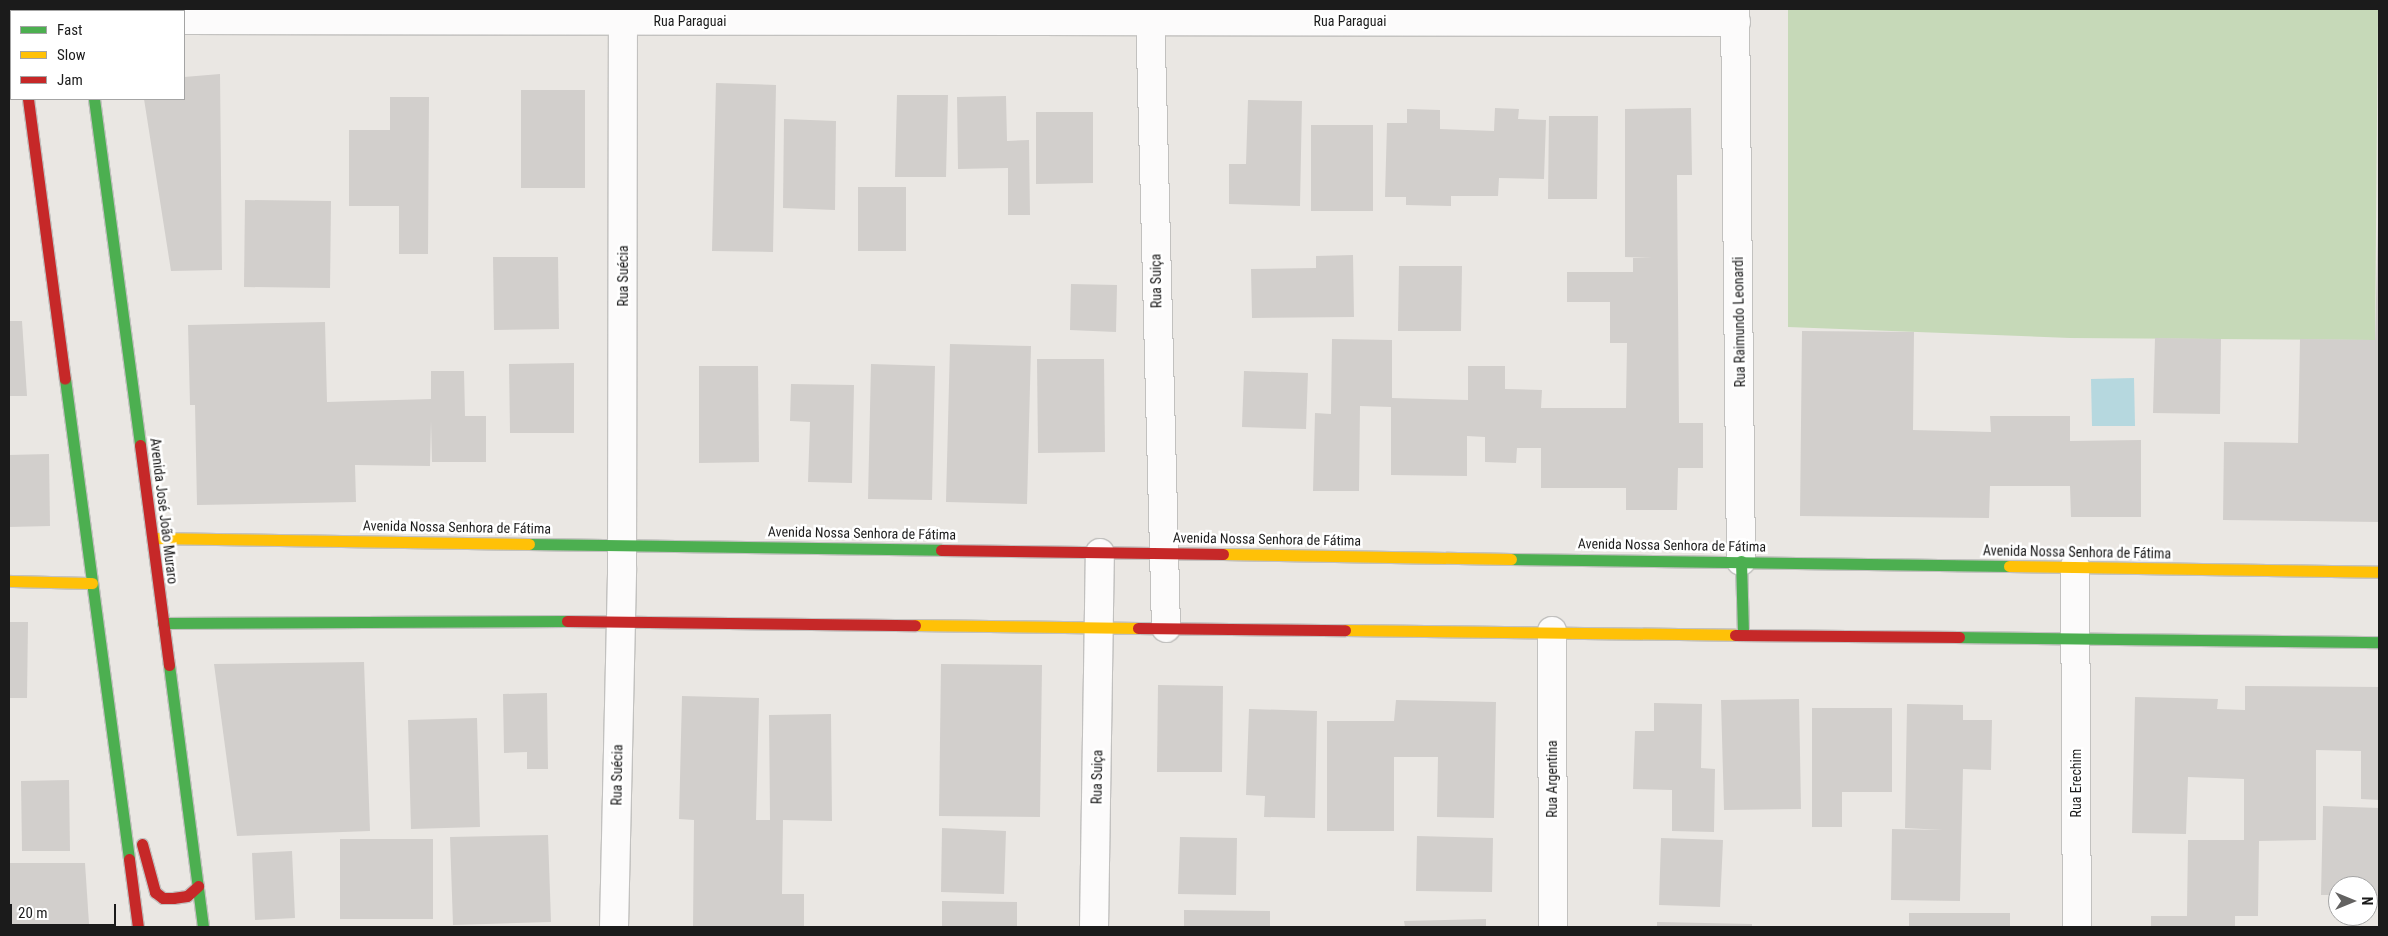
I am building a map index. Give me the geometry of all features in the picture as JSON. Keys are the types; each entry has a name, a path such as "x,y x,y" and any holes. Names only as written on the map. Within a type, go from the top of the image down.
{"street":[{"name":"Rua Paraguai","path":"185,20 624,15 1735,16"},
{"name":"Rua Suécia","path":"614,927 622,544 624,15"},
{"name":"Rua Suiça","path":"1150,15 1162,553 1166,628"},
{"name":"Rua Raimundo Leonardi","path":"1735,16 1743,634"},
{"path":"28,100 138,927"},
{"name":"Avenida José João Muraro","path":"94,100 154,538 163,623 203,927"},
{"name":"Avenida Nossa Senhora de Fátima","path":"154,538 2379,572"},
{"name":"Rua Suiça","path":"1094,927 1100,553"},
{"name":"Rua Erechim","path":"2076,566 2077,927"},
{"path":"9,581 92,583"},
{"path":"163,623 225,620 621,622 1552,631 2379,642"},
{"name":"Rua Argentina","path":"1552,631 1553,927"},
{"path":"100,647 138,828 155,892 163,898 173,898 187,896 198,886"}],"green space":[{"path":"1788,9 2378,9 2375,340 2070,338 1788,327"}],"water":[{"path":"2134,378 2135,426 2092,426 2091,379"}],"building":[{"path":"220,74 222,270 171,271 144,100 185,100 185,77"},
{"path":"716,83 776,85 773,252 712,251"},
{"path":"521,90 585,90 585,188 521,188"},
{"path":"897,95 948,95 946,177 895,177"},
{"path":"1006,96 1007,141 1029,140 1030,215 1008,215 1008,168 958,169 957,97"},
{"path":"390,97 429,97 428,254 399,254 399,206 349,206 349,130 390,130"},
{"path":"1248,100 1302,101 1300,206 1229,204 1229,164 1246,164"},
{"path":"1495,108 1519,109 1518,119 1546,120 1544,179 1499,178 1498,196 1451,196 1451,206 1406,205 1406,197 1385,197 1387,123 1407,123 1407,109 1440,110 1440,129 1494,131"},
{"path":"1691,108 1692,175 1677,175 1679,423 1703,423 1703,468 1678,468 1677,510 1626,510 1626,488 1541,488 1541,448 1517,448 1516,463 1485,462 1485,437 1467,436 1467,476 1391,475 1391,407 1360,406 1359,491 1313,491 1315,413 1331,414 1332,339 1392,340 1392,398 1468,400 1468,366 1505,366 1505,389 1542,390 1541,408 1626,408 1627,343 1610,343 1610,302 1567,302 1567,272 1633,272 1633,258 1652,258 1625,257 1625,109"},
{"path":"1036,112 1093,112 1093,183 1036,184"},
{"path":"1549,116 1598,116 1597,199 1548,199"},
{"path":"784,119 836,121 835,210 783,208"},
{"path":"1311,125 1373,125 1373,211 1311,211"},
{"path":"858,187 906,187 906,251 858,251"},
{"path":"245,200 331,201 330,288 244,287"},
{"path":"2378,222 2379,522 2223,520 2224,442 2298,443 2300,339 2375,340"},
{"path":"1353,255 1354,317 1252,318 1251,269 1316,268 1316,256"},
{"path":"493,257 558,257 559,329 494,330"},
{"path":"1399,266 1462,266 1461,331 1398,331"},
{"path":"1071,284 1117,285 1116,332 1070,330"},
{"path":"9,321 22,321 27,396 9,396"},
{"path":"325,322 327,402 431,399 431,371 464,371 465,416 486,416 486,462 432,462 431,421 430,466 355,465 356,502 197,505 195,405 190,405 188,325"},
{"path":"1802,331 1914,332 1913,430 1991,432 1990,416 2070,416 2070,441 2141,440 2141,517 2071,517 2070,486 1990,486 1989,518 1800,516"},
{"path":"2155,338 2221,339 2220,414 2153,413"},
{"path":"950,344 1031,346 1027,504 946,502"},
{"path":"1037,359 1104,359 1105,452 1038,453"},
{"path":"574,363 574,433 510,433 509,364"},
{"path":"871,364 935,366 932,500 868,499"},
{"path":"699,366 758,366 759,462 699,463"},
{"path":"1244,371 1308,373 1306,429 1242,427"},
{"path":"791,384 854,385 852,483 808,482 810,422 790,421"},
{"path":"49,454 50,526 9,527 9,455"},
{"path":"9,622 28,622 27,698 9,698"},
{"path":"364,662 370,831 237,836 214,664"},
{"path":"941,664 1042,665 1040,817 939,816"},
{"path":"1158,685 1223,686 1222,772 1157,772"},
{"path":"2245,686 2379,687 2379,800 2361,799 2361,751 2316,750 2316,840 2259,841 2258,916 2235,916 2235,927 2151,927 2151,916 2187,916 2188,840 2244,840 2244,779 2188,777 2186,834 2132,833 2135,697 2218,699 2217,709 2245,710"},
{"path":"547,693 548,769 527,769 527,752 504,753 503,694"},
{"path":"682,696 759,698 756,820 770,820 769,715 831,714 832,821 783,820 782,894 804,894 804,927 693,927 694,820 679,819"},
{"path":"1799,699 1801,809 1724,810 1721,700"},
{"path":"1396,700 1496,702 1494,818 1437,817 1438,757 1394,757 1394,831 1327,831 1327,721 1394,721"},
{"path":"1654,703 1702,704 1701,768 1715,769 1714,832 1672,831 1672,790 1633,789 1635,731 1654,731"},
{"path":"1907,704 1963,705 1963,720 1992,720 1991,770 1963,769 1960,901 1891,900 1892,829 1943,830 1905,828"},
{"path":"1812,708 1892,708 1892,792 1842,792 1842,827 1812,827"},
{"path":"1249,709 1317,711 1315,818 1264,817 1265,796 1246,795"},
{"path":"477,718 480,827 411,829 408,720"},
{"path":"69,780 70,851 22,851 21,781"},
{"path":"2323,806 2379,808 2379,896 2378,876 2328,876 2328,895 2321,895"},
{"path":"942,828 1006,831 1004,894 941,892"},
{"path":"548,835 551,922 453,925 450,837"},
{"path":"1417,836 1493,838 1492,892 1416,891"},
{"path":"1180,837 1237,838 1236,895 1178,894"},
{"path":"1661,838 1723,840 1720,907 1659,905"},
{"path":"340,839 433,839 433,919 340,919"},
{"path":"292,851 295,918 255,920 252,853"},
{"path":"9,863 85,863 89,924 9,927"},
{"path":"942,901 1017,902 1017,927 942,927"},
{"path":"1184,910 1270,911 1270,927 1184,927"},
{"path":"1909,913 2010,913 2010,927 1909,927"},
{"path":"1486,919 1486,927 1405,927 1404,921"},
{"path":"1657,922 1752,924 1752,927 1657,927"}],"traffic: fast":[{"path":"94,100 140,445"},
{"path":"65,379 129,859"},
{"path":"529,544 941,550"},
{"path":"1511,559 2009,566"},
{"path":"1741,561 1743,634"},
{"path":"163,623 567,621"},
{"path":"1959,637 2379,642"},
{"path":"169,665 203,927"}],"traffic: slow":[{"path":"154,538 529,544"},
{"path":"1223,554 1511,559"},
{"path":"2009,566 2379,572"},
{"path":"9,581 92,583"},
{"path":"915,625 1138,628"},
{"path":"1345,630 1735,635"}],"traffic: jam":[{"path":"28,100 65,379"},
{"path":"140,445 169,665"},
{"path":"941,550 1223,554"},
{"path":"567,621 915,625"},
{"path":"1138,628 1345,630"},
{"path":"1735,635 1959,637"},
{"path":"142,844 155,892 163,898 173,898 187,896 198,886"},
{"path":"129,859 138,927"}]}
